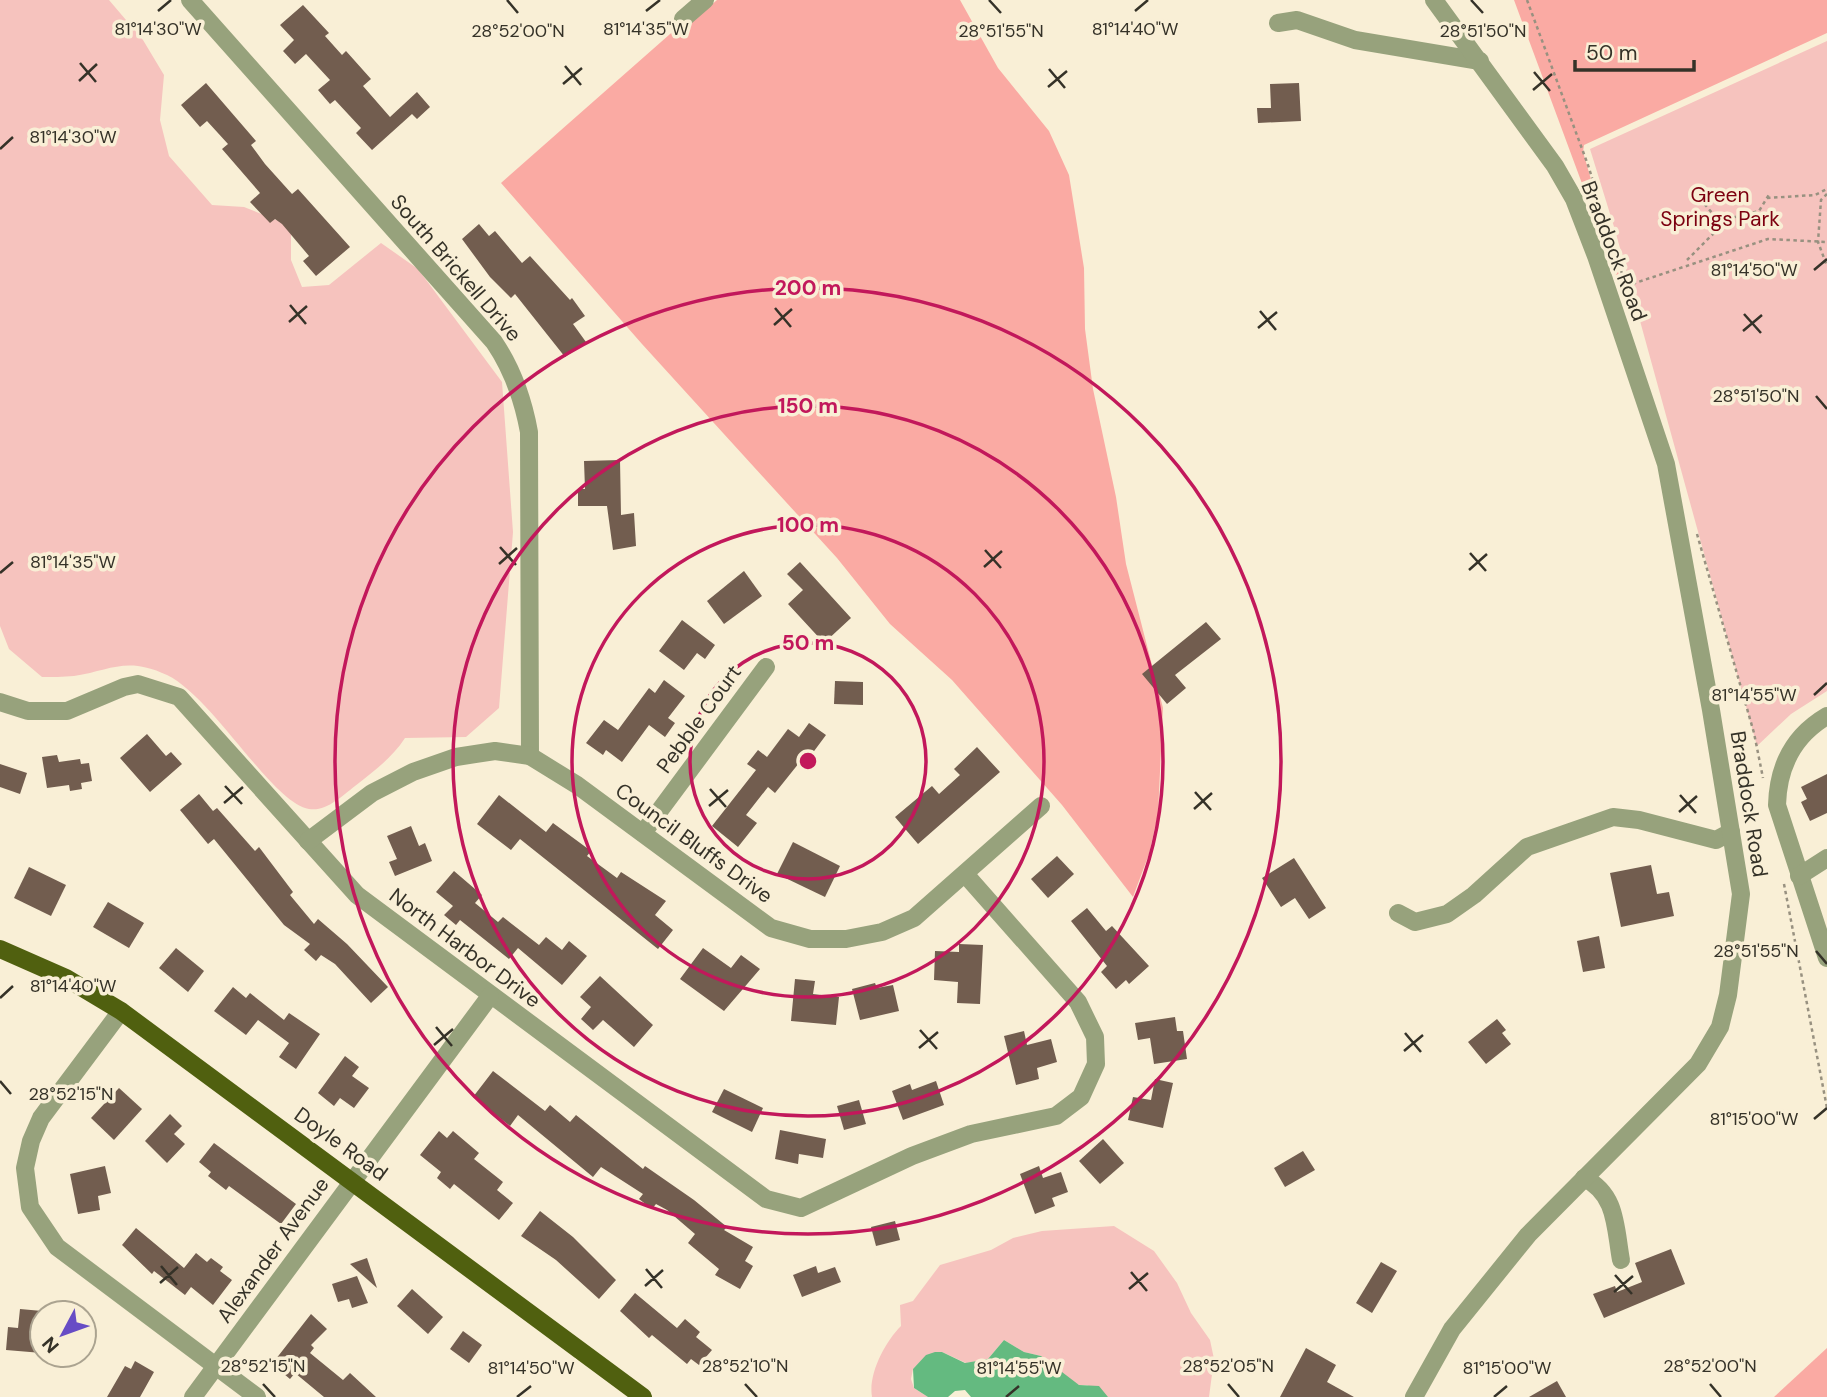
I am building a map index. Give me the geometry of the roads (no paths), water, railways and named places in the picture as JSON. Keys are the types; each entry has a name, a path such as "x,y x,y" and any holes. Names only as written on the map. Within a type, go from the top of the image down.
{"main road":[{"name":"Doyle Road","path":"0,949 66,978 121,1012 643,1397"}],"street":[{"name":"South Brickell Drive","path":"190,0 494,342 509,364 524,404 529,432 530,756"},
{"path":"683,19 705,0"},
{"name":"Braddock Road","path":"1414,1397 1452,1329 1528,1235 1698,1064 1720,1027 1728,995 1741,894 1712,710 1661,451 1573,199 1555,166 1434,0"},
{"path":"1278,23 1297,20 1354,40 1480,61"},
{"name":"Pebble Court","path":"643,833 766,667"},
{"name":"North Harbor Drive","path":"0,702 29,711 67,711 124,687 138,684 179,696 357,895 766,1199 801,1208 912,1156 971,1134 1056,1116 1081,1097 1096,1064 1095,1037 1078,1002 965,874"},
{"path":"1827,716 1815,723 1783,762 1778,781 1777,805 1827,958"},
{"name":"Council Bluffs Drive","path":"308,841 372,793 413,772 456,757 495,751 530,756 643,833 771,928 810,939 846,939 882,932 914,918 1041,806"},
{"path":"1398,913 1415,922 1447,914 1474,895 1527,847 1613,817 1639,820 1716,840 1731,832"},
{"path":"1799,876 1827,858"},
{"name":"Alexander Avenue","path":"193,1397 490,996"},
{"path":"121,1012 41,1118 31,1141 25,1168 30,1207 57,1247 257,1397"},
{"path":"1584,1178 1600,1186 1609,1200 1621,1260"}],"park label":[{"name":"Green Springs Park","path":"1720,207"}]}
